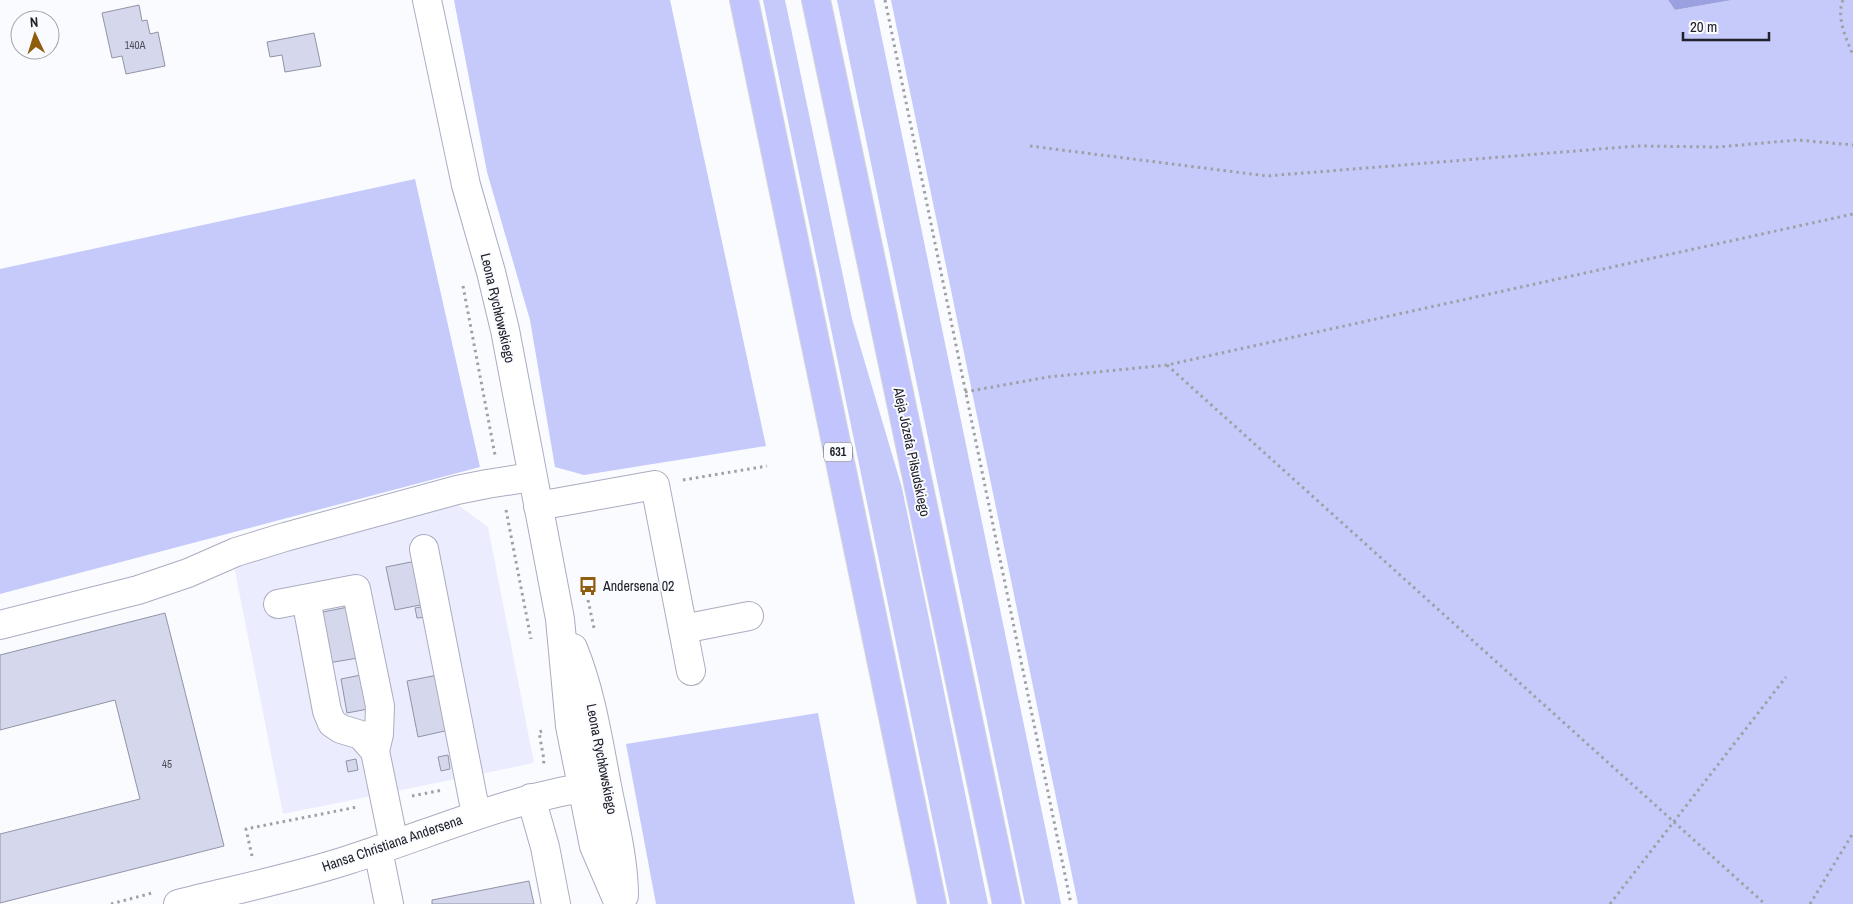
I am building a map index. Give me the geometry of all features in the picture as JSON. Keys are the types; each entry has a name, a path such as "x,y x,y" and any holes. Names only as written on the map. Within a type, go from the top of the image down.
{"main road":[{"name":"631","path":"744,0 932,904"},
{"name":"Aleja Józefa Piłsudskiego","path":"816,0 1007,904"}],"street":[{"name":"Leona Rychłowskiego","path":"427,0 466,185 491,272 505,330 560,619 570,726 618,841 624,904"},
{"path":"0,625 138,590 188,573 236,552 285,537 457,490 532,477"},
{"path":"538,506 655,485 691,671"},
{"path":"424,549 476,814"},
{"path":"278,604 356,589 380,706 379,734 375,751 386,801 389,904"},
{"path":"306,599 327,711 332,722 341,729 361,735 375,751"},
{"path":"684,629 749,616"},
{"name":"Leona Rychłowskiego","path":"594,786 594,846 619,904"},
{"name":"Hansa Christiana Andersena","path":"168,898 345,861 476,814 531,798 594,786"},
{"path":"531,798 545,847 556,904"}],"path":[{"path":"885,0 1071,904"},
{"path":"1844,0 1841,6 1842,22 1853,55"},
{"path":"1030,146 1267,176 1637,146 1718,147 1797,140 1853,145"},
{"path":"965,392 1048,377 1167,364 1853,214"},
{"path":"462,279 529,630"},
{"path":"1167,364 1765,904"},
{"path":"655,485 767,466"},
{"path":"1610,904 1786,677"},
{"path":"252,857 246,829 470,784"},
{"path":"1810,904 1853,833"},
{"path":"111,904 168,898"}],"shaded area":[{"path":"454,0 670,0 766,446 584,475 555,467 530,320 487,172"},
{"path":"763,0 785,0 852,319 902,488 988,904 950,904"},
{"path":"837,0 874,0 1061,904 1025,904"},
{"path":"891,0 1668,0 1675,10 1732,0 1853,0 1853,904 1078,904"},
{"path":"1668,0 1732,0 1675,10"},
{"path":"415,179 480,467 0,594 0,269"},
{"path":"458,505 488,527 534,763 283,814 234,566"},
{"path":"818,713 855,904 656,904 626,744"}],"building":[{"path":"139,5 142,21 147,20 150,34 158,32 165,66 126,74 122,56 112,58 102,13"},
{"path":"314,33 321,66 285,72 282,55 270,57 267,42"},
{"path":"416,561 425,604 395,610 386,567"},
{"path":"426,606 428,617 417,618 415,608"},
{"path":"348,607 358,658 328,663 318,613"},
{"path":"165,613 224,846 0,903 0,834 140,799 115,700 0,730 0,655"},
{"path":"361,675 368,709 347,713 341,679"},
{"path":"438,675 449,730 418,737 407,681"},
{"path":"448,755 450,769 441,771 438,757"},
{"path":"356,759 358,770 348,772 346,761"},
{"path":"529,881 534,904 432,904 432,900"}],"place":[{"name":"Andersena 02","path":"588,586"}]}
